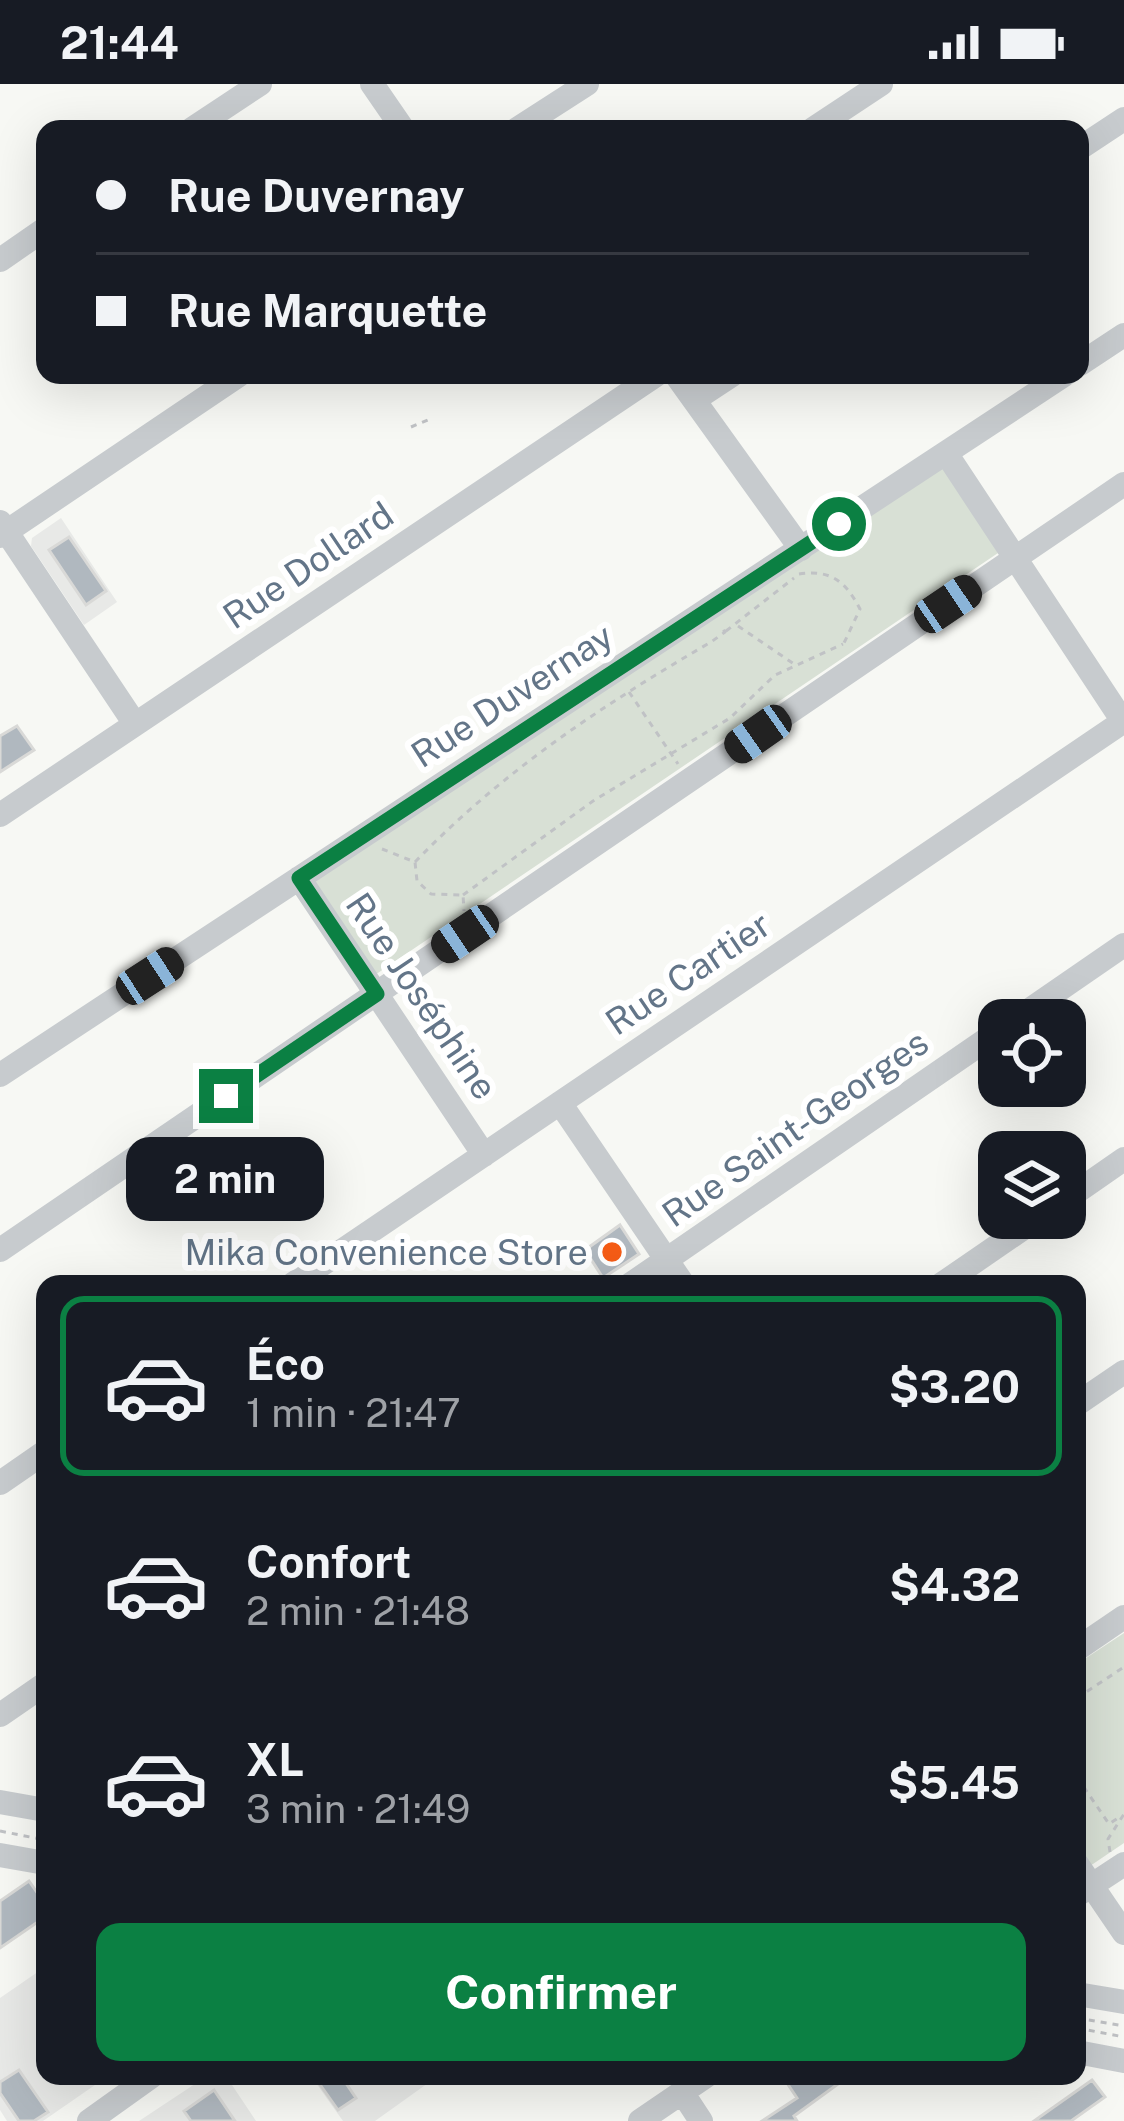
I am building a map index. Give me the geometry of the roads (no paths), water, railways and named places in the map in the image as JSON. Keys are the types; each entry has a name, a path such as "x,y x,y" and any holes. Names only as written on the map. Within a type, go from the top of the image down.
{"street":[{"path":"206,120 260,84"},
{"path":"372,84 397,120"},
{"path":"531,120 587,84"},
{"path":"827,120 881,84"},
{"path":"1089,142 1124,119"},
{"path":"0,260 36,235"},
{"path":"1089,358 1124,335"},
{"path":"135,724 2,530 225,384"},
{"name":"Rue Dollard","path":"0,815 643,384"},
{"path":"682,384 801,549"},
{"path":"694,400 718,384"},
{"name":"Rue Duvernay","path":"0,1075 1051,384"},
{"path":"946,454 1124,722"},
{"path":"0,1250 1124,484"},
{"name":"Rue Cartier","path":"306,1275 1124,722"},
{"name":"Rue Joséphine","path":"299,878 484,1155"},
{"path":"1046,999 1124,945"},
{"name":"Rue Saint-Georges","path":"644,1275 978,1045"},
{"path":"560,1103 677,1275"},
{"path":"1086,1185 1124,1159"},
{"path":"955,1275 1007,1239"},
{"path":"1086,1398 1124,1372"},
{"path":"0,1483 36,1458"},
{"path":"1086,1643 1124,1617"},
{"path":"0,1715 36,1690"},
{"path":"0,1802 36,1808"},
{"path":"0,1855 36,1861"},
{"path":"1101,1879 1124,1933"},
{"path":"1086,1996 1124,2002"},
{"path":"1086,2054 1124,2061"},
{"path":"104,2117 141,2085"},
{"path":"640,2121 692,2085"},
{"path":"682,2092 701,2121"}],"place":[{"name":"Mika Convenience Store","path":"612,1252"}]}
